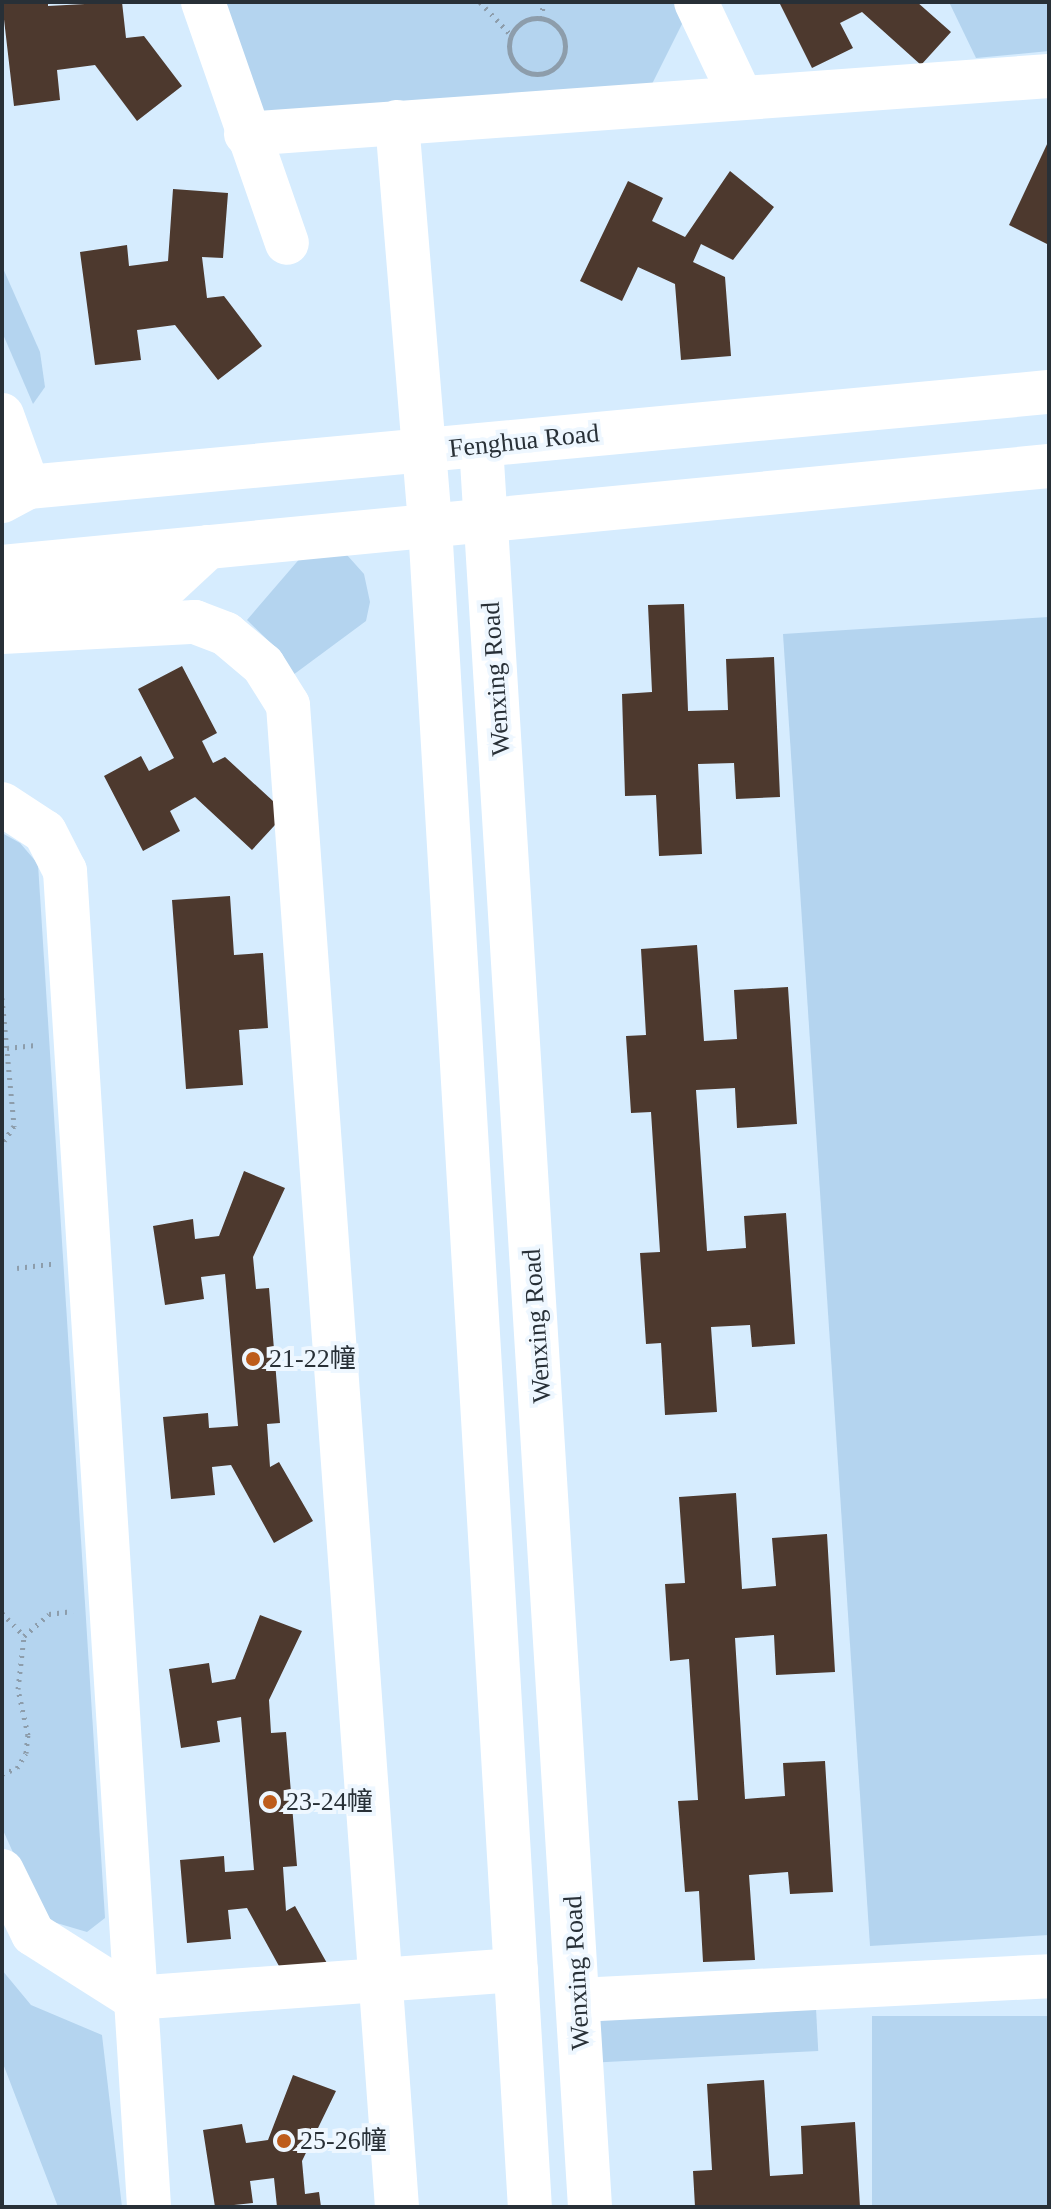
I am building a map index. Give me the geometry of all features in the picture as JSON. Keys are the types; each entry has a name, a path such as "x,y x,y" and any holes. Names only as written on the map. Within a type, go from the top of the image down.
{"street":[{"path":"203,2 246,134 287,243"},
{"path":"696,2 741,97"},
{"path":"246,134 1049,76"},
{"path":"397,122 430,526 530,2207"},
{"name":"Fenghua Road","path":"15,494 481,445 1049,392"},
{"path":"2,415 15,494"},
{"name":"Wenxing Road","path":"481,445 590,2207"},
{"path":"2,567 1049,466"},
{"path":"2,600 164,588 208,547"},
{"path":"2,632 195,622 226,634 263,665 288,705 296,763 397,2207"},
{"path":"2,804 45,832 65,871 149,2207"},
{"path":"2,1871 33,1934 134,1998 516,1970"},
{"path":"579,2000 1049,1976"}],"path":[{"path":"480,2 511,35 511,59 520,69 544,74 563,58 565,45 562,33 542,18 530,18 511,35"},
{"path":"542,18 543,2"},
{"path":"2,998 14,1126 2,1144"},
{"path":"2,1774 17,1768 26,1753 28,1735 18,1689 24,1636 49,1614 110,1606"},
{"path":"2,1613 24,1636"}],"shaded area":[{"path":"219,2 674,2 683,22 648,92 256,119"},
{"path":"949,2 1049,2 1049,51 976,58"},
{"path":"2,266 40,352 45,387 33,404 2,332"},
{"path":"339,546 364,574 370,602 366,621 293,675 282,654 247,620 308,549"},
{"path":"1049,617 1049,1935 870,1946 783,634"},
{"path":"2,833 20,843 38,864 105,1918 87,1932 43,1919 2,1828"},
{"path":"2,1970 31,2005 102,2035 122,2207 58,2207 2,2061"},
{"path":"814,1970 818,2051 583,2063 578,1982"},
{"path":"872,2016 1049,2016 1049,2207 872,2207"}],"building":[{"path":"2,2 48,2 48,6 122,2 126,38 144,36 182,86 137,121 95,65 57,70 60,100 14,106"},
{"path":"779,2 917,2 951,32 921,65 862,12 840,23 853,48 812,68"},
{"path":"1049,140 1049,245 1009,225"},
{"path":"730,171 774,207 733,260 701,244 693,262 725,277 731,356 681,360 675,284 638,267 622,301 580,281 628,181 663,198 652,221 685,237"},
{"path":"173,189 228,193 223,258 202,257 207,298 224,296 262,346 218,380 175,325 137,330 141,360 95,365 80,252 127,245 129,266 168,261"},
{"path":"684,604 688,711 728,710 726,659 774,657 780,797 736,799 734,763 698,764 702,854 659,856 656,795 625,796 622,694 652,692 648,605"},
{"path":"182,666 217,733 202,741 213,763 225,757 286,813 252,850 195,797 170,811 180,831 143,851 104,776 141,756 149,771 174,758 138,689"},
{"path":"230,896 234,955 263,953 268,1028 239,1030 243,1085 186,1089 172,900"},
{"path":"697,945 704,1041 737,1039 734,990 788,987 797,1124 737,1128 735,1088 696,1090 707,1251 746,1248 744,1216 786,1213 795,1344 752,1347 750,1325 711,1327 717,1412 665,1415 661,1343 646,1344 640,1253 660,1252 651,1112 631,1113 626,1036 646,1035 641,949"},
{"name":"21-22幢","path":"244,1171 285,1188 253,1257 256,1289 269,1288 280,1423 267,1424 270,1467 279,1462 313,1521 274,1543 231,1465 212,1467 215,1495 171,1499 163,1417 208,1413 209,1428 238,1426 225,1274 201,1277 204,1299 165,1305 153,1226 193,1219 195,1239 219,1236"},
{"path":"736,1493 742,1589 776,1586 772,1538 827,1534 835,1672 776,1675 774,1635 735,1638 745,1799 785,1796 783,1763 825,1761 833,1892 790,1894 788,1872 749,1875 755,1960 703,1962 699,1891 685,1892 678,1801 698,1800 689,1659 670,1661 665,1584 685,1583 679,1497"},
{"name":"23-24幢","path":"260,1615 302,1631 269,1700 271,1733 286,1732 297,1866 283,1867 286,1911 295,1906 328,1965 290,1986 247,1908 228,1910 231,1939 187,1943 180,1860 224,1856 225,1872 254,1870 241,1717 217,1721 220,1742 181,1748 169,1669 209,1663 212,1683 235,1679"},
{"name":"25-26幢","path":"293,2075 336,2091 302,2161 305,2194 319,2192 321,2207 277,2207 274,2178 250,2181 253,2203 215,2207 203,2130 242,2124 246,2143 268,2140"},
{"path":"764,2080 770,2176 803,2174 801,2126 855,2122 860,2207 695,2207 693,2171 712,2170 707,2084"}],"place":[{"name":"21-22幢","path":"253,1359"},
{"name":"23-24幢","path":"270,1802"},
{"name":"25-26幢","path":"284,2141"}]}
